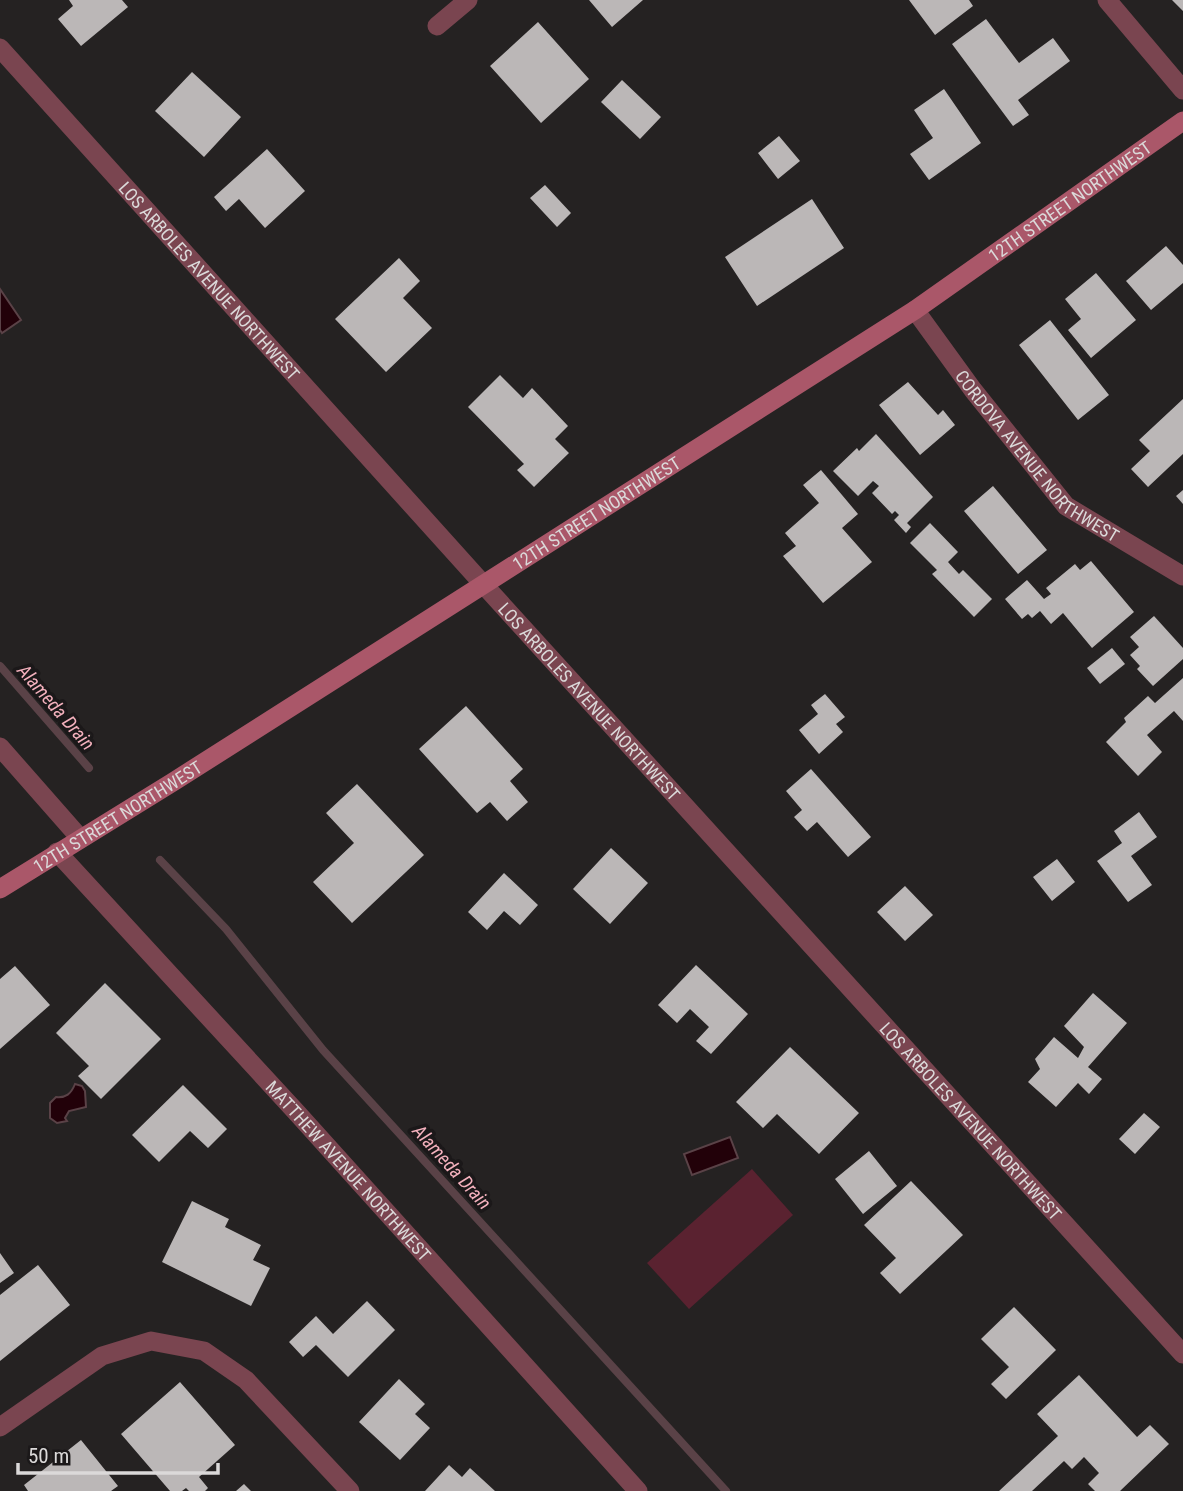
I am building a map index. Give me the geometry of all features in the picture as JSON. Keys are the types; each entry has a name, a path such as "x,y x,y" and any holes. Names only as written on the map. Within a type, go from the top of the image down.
{"main road":[{"name":"12TH STREET NORTHWEST","path":"0,889 915,310 1183,121"}],"street":[{"path":"437,26 468,0"},
{"path":"1107,0 1183,90"},
{"name":"LOS ARBOLES AVENUE NORTHWEST","path":"0,48 1183,1354"},
{"name":"CORDOVA AVENUE NORTHWEST","path":"915,310 973,390 1066,506 1183,576"},
{"path":"0,747 79,838"},
{"name":"MATTHEW AVENUE NORTHWEST","path":"57,852 638,1491"},
{"path":"0,1427 102,1356 151,1341 204,1351 246,1380 350,1491"}],"shaded area":[{"path":"0,289 21,320 2,333 0,330"},
{"path":"75,1084 82,1086 85,1091 86,1107 69,1111 65,1118 67,1121 57,1123 50,1118 50,1103 56,1097 68,1095"},
{"path":"730,1137 738,1158 692,1175 684,1154"},
{"path":"752,1169 793,1215 689,1309 647,1263"}],"building":[{"path":"69,0 122,0 128,7 81,46 58,19 73,6"},
{"path":"589,0 643,0 612,27"},
{"path":"909,0 969,0 973,6 935,35"},
{"path":"1172,0 1183,0 1183,11"},
{"path":"986,19 1019,63 1053,38 1070,61 1018,100 1029,115 1013,126 952,44"},
{"path":"538,22 589,79 541,123 490,66"},
{"path":"192,72 241,117 204,157 155,111"},
{"path":"622,80 661,117 640,139 601,102"},
{"path":"944,89 981,143 929,180 910,154 933,138 914,110"},
{"path":"779,136 800,161 778,179 758,153"},
{"path":"267,149 305,191 265,228 239,199 226,211 214,197"},
{"path":"545,185 571,213 557,227 530,198"},
{"path":"812,199 844,248 757,306 725,257"},
{"path":"1166,246 1183,265 1183,283 1151,310 1126,281"},
{"path":"399,258 420,281 403,298 432,328 386,372 335,319"},
{"path":"1096,273 1136,320 1091,358 1068,330 1081,319 1065,299"},
{"path":"1050,320 1109,395 1078,420 1019,345"},
{"path":"500,375 523,398 532,388 568,426 555,439 569,453 534,487 517,470 524,464 468,407"},
{"path":"908,382 938,415 943,410 955,425 920,455 879,405"},
{"path":"1183,399 1183,454 1148,487 1131,469 1150,451 1139,440"},
{"path":"876,434 933,497 907,523 911,527 906,533 894,520 899,515 895,511 892,514 872,493 879,486 873,481 858,496 833,471"},
{"path":"821,470 858,514 842,528 872,562 823,603 783,556 796,546 785,533 819,503 803,485"},
{"path":"993,486 1047,550 1018,574 964,511"},
{"path":"1183,490 1183,504 1176,496"},
{"path":"930,523 958,552 948,562 959,574 963,570 992,599 974,617 932,574 937,570 910,543"},
{"path":"1091,561 1134,612 1092,648 1063,613 1051,624 1040,611 1032,618 1028,614 1022,619 1005,599 1027,580 1044,599 1051,594 1046,588 1075,564 1080,570"},
{"path":"1154,616 1183,648 1183,659 1153,686 1137,669 1140,666 1130,655 1139,647 1130,637"},
{"path":"1112,648 1125,664 1100,684 1087,668"},
{"path":"1183,678 1183,721 1174,711 1147,735 1162,752 1138,776 1106,742 1126,722 1124,718 1148,696 1155,703"},
{"path":"825,694 845,717 836,724 843,732 819,754 799,730 818,714 811,705"},
{"path":"466,706 523,769 510,781 528,802 507,821 490,802 477,813 419,749"},
{"path":"811,769 871,837 848,857 817,822 807,831 794,817 802,810 786,791"},
{"path":"357,784 424,855 352,923 313,882 354,843 326,813"},
{"path":"1139,812 1157,837 1131,856 1152,885 1128,902 1097,861 1122,843 1114,831"},
{"path":"611,848 648,883 610,924 573,889"},
{"path":"1057,859 1075,882 1052,901 1033,877"},
{"path":"504,873 538,905 520,925 504,911 487,930 468,912"},
{"path":"905,886 933,915 905,941 877,912"},
{"path":"696,965 748,1014 711,1054 696,1041 709,1027 690,1009 677,1023 658,1005"},
{"path":"15,966 50,1005 0,1049 0,979"},
{"path":"105,983 161,1039 101,1099 78,1076 89,1066 56,1033"},
{"path":"1093,993 1127,1023 1088,1067 1102,1079 1089,1094 1078,1083 1056,1107 1028,1082 1040,1069 1035,1059 1054,1037 1078,1058 1084,1047 1064,1026"},
{"path":"790,1047 859,1113 819,1154 777,1114 763,1128 736,1102"},
{"path":"183,1085 227,1129 208,1148 190,1131 159,1162 132,1135"},
{"path":"1144,1113 1160,1127 1135,1154 1119,1139"},
{"path":"869,1151 897,1186 863,1214 835,1179"},
{"path":"911,1181 963,1235 900,1294 880,1273 896,1258 864,1225"},
{"path":"192,1201 229,1219 225,1227 261,1245 253,1260 270,1268 251,1306 162,1262"},
{"path":"0,1253 14,1273 0,1283"},
{"path":"38,1265 70,1305 0,1361 0,1295"},
{"path":"367,1301 395,1330 348,1377 316,1345 303,1357 289,1342 316,1316 333,1334"},
{"path":"1014,1307 1056,1350 1006,1399 991,1384 1009,1367 981,1339"},
{"path":"1079,1375 1137,1437 1150,1425 1169,1444 1120,1491 1095,1491 1088,1484 1099,1473 1084,1457 1072,1469 1064,1461 1032,1491 999,1491 1058,1436 1037,1414"},
{"path":"399,1379 425,1404 415,1414 430,1428 400,1460 359,1422"},
{"path":"180,1382 235,1445 199,1477 208,1488 205,1491 189,1491 186,1488 182,1491 170,1491 121,1434"},
{"path":"81,1440 118,1486 111,1491 28,1491 24,1485"},
{"path":"449,1465 462,1477 470,1468 495,1491 425,1491"},
{"path":"244,1484 251,1491 236,1491"}],"waterway":[{"name":"Alameda Drain","path":"0,666 89,768"},
{"name":"Alameda Drain","path":"160,860 226,929 323,1050 726,1491"}]}
